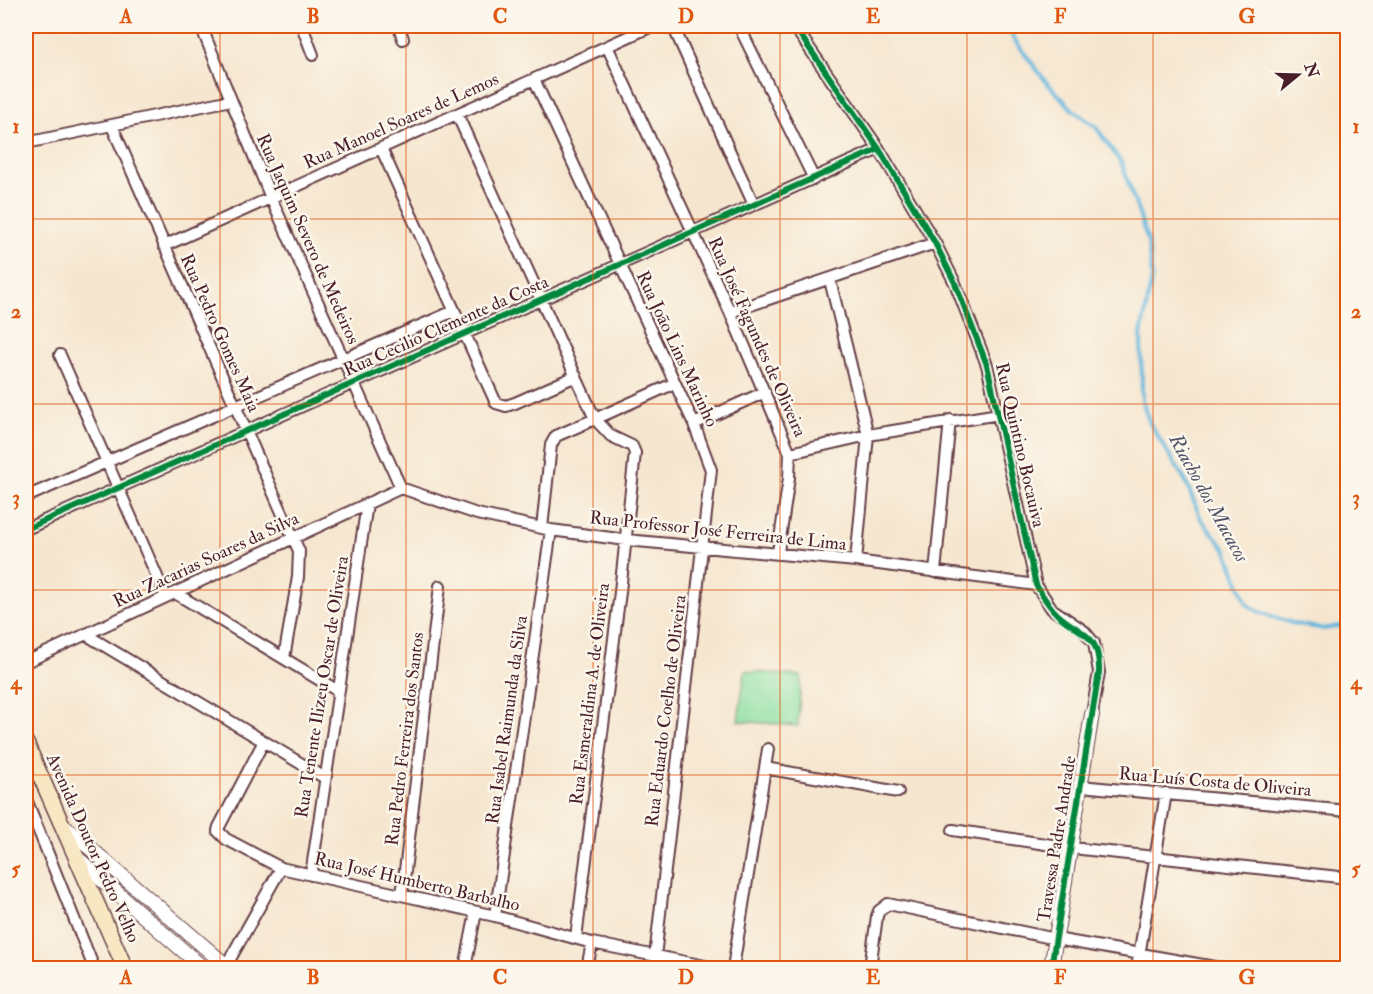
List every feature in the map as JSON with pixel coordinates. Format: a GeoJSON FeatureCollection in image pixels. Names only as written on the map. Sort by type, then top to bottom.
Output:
{"type":"FeatureCollection","features":[{"type":"Feature","properties":{"kind":"main road","name":"Avenida Doutor Pedro Velho"},"geometry":{"type":"LineString","coordinates":[[26,743],[125,969]]}},
{"type":"Feature","properties":{"kind":"street","name":"Rua Jaquim Severo de Medeiros"},"geometry":{"type":"LineString","coordinates":[[201,26],[271,198],[401,488]]}},
{"type":"Feature","properties":{"kind":"street"},"geometry":{"type":"LineString","coordinates":[[302,26],[313,55]]}},
{"type":"Feature","properties":{"kind":"street"},"geometry":{"type":"LineString","coordinates":[[399,26],[403,39]]}},
{"type":"Feature","properties":{"kind":"street","name":"Rua Manoel Soares de Lemos"},"geometry":{"type":"LineString","coordinates":[[164,246],[652,26]]}},
{"type":"Feature","properties":{"kind":"street"},"geometry":{"type":"LineString","coordinates":[[673,26],[754,205]]}},
{"type":"Feature","properties":{"kind":"street"},"geometry":{"type":"LineString","coordinates":[[739,26],[814,179]]}},
{"type":"Feature","properties":{"kind":"street","name":"Rua Quintino Bocauiva"},"geometry":{"type":"LineString","coordinates":[[794,26],[879,149],[935,243],[973,326],[987,365],[999,414],[1036,585],[1052,609],[1084,631],[1094,643],[1099,672],[1092,714]]}},
{"type":"Feature","properties":{"kind":"street","name":"Rua José Fagundes de Oliveira"},"geometry":{"type":"LineString","coordinates":[[607,46],[730,312],[790,453],[789,478],[778,552]]}},
{"type":"Feature","properties":{"kind":"street","name":"Rua João Lins Marinho"},"geometry":{"type":"LineString","coordinates":[[534,79],[694,424],[711,470]]}},
{"type":"Feature","properties":{"kind":"street"},"geometry":{"type":"LineString","coordinates":[[26,143],[231,100]]}},
{"type":"Feature","properties":{"kind":"street"},"geometry":{"type":"LineString","coordinates":[[457,114],[595,419],[675,383]]}},
{"type":"Feature","properties":{"kind":"street","name":"Rua Pedro Gomes Maia"},"geometry":{"type":"LineString","coordinates":[[112,126],[299,551],[300,567],[284,658]]}},
{"type":"Feature","properties":{"kind":"street"},"geometry":{"type":"LineString","coordinates":[[381,148],[492,397],[500,405],[515,403],[576,376]]}},
{"type":"Feature","properties":{"kind":"street","name":"Rua Cecilio Clemente da Costa"},"geometry":{"type":"LineString","coordinates":[[26,529],[879,149]]}},
{"type":"Feature","properties":{"kind":"street"},"geometry":{"type":"LineString","coordinates":[[730,312],[935,243]]}},
{"type":"Feature","properties":{"kind":"street"},"geometry":{"type":"LineString","coordinates":[[830,280],[868,435],[856,561]]}},
{"type":"Feature","properties":{"kind":"street","name":"Rua Cecilio Clemente da Costa"},"geometry":{"type":"LineString","coordinates":[[26,497],[453,311]]}},
{"type":"Feature","properties":{"kind":"street"},"geometry":{"type":"LineString","coordinates":[[60,355],[118,488],[171,595],[338,691]]}},
{"type":"Feature","properties":{"kind":"street"},"geometry":{"type":"LineString","coordinates":[[694,424],[765,392]]}},
{"type":"Feature","properties":{"kind":"street"},"geometry":{"type":"LineString","coordinates":[[790,453],[868,435],[950,420],[999,414]]}},
{"type":"Feature","properties":{"kind":"street","name":"Rua Isabel Raimunda da Silva"},"geometry":{"type":"LineString","coordinates":[[495,916],[546,529],[551,445],[556,436],[595,419]]}},
{"type":"Feature","properties":{"kind":"street","name":"Rua Esmeraldina A. de Oliveira"},"geometry":{"type":"LineString","coordinates":[[576,938],[635,453],[632,446],[611,436],[595,419]]}},
{"type":"Feature","properties":{"kind":"street"},"geometry":{"type":"LineString","coordinates":[[934,572],[950,420]]}},
{"type":"Feature","properties":{"kind":"street","name":"Rua Eduardo Coelho de Oliveira"},"geometry":{"type":"LineString","coordinates":[[655,957],[711,470]]}},
{"type":"Feature","properties":{"kind":"street","name":"Rua Zacarias Soares da Silva"},"geometry":{"type":"LineString","coordinates":[[26,662],[401,488]]}},
{"type":"Feature","properties":{"kind":"street","name":"Rua Professor José Ferreira de Lima"},"geometry":{"type":"LineString","coordinates":[[401,488],[477,514],[546,529],[626,540],[778,552],[1036,585]]}},
{"type":"Feature","properties":{"kind":"street","name":"Rua Tenente Ilizeu Oscar de Oliveira"},"geometry":{"type":"LineString","coordinates":[[311,875],[367,504]]}},
{"type":"Feature","properties":{"kind":"street","name":"Rua Pedro Ferreira dos Santos"},"geometry":{"type":"LineString","coordinates":[[402,895],[440,586]]}},
{"type":"Feature","properties":{"kind":"street"},"geometry":{"type":"LineString","coordinates":[[85,634],[325,778]]}},
{"type":"Feature","properties":{"kind":"street","name":"Travessa Padre Andrade"},"geometry":{"type":"LineString","coordinates":[[1051,969],[1092,714]]}},
{"type":"Feature","properties":{"kind":"street","name":"Rua José Humberto Barbalho"},"geometry":{"type":"LineString","coordinates":[[264,741],[218,831],[237,845],[281,867],[311,875],[495,916],[592,943],[715,969]]}},
{"type":"Feature","properties":{"kind":"street"},"geometry":{"type":"LineString","coordinates":[[733,969],[768,749]]}},
{"type":"Feature","properties":{"kind":"street"},"geometry":{"type":"LineString","coordinates":[[765,768],[898,792]]}},
{"type":"Feature","properties":{"kind":"street","name":"Rua Luís Costa de Oliveira"},"geometry":{"type":"LineString","coordinates":[[1080,786],[1347,811]]}},
{"type":"Feature","properties":{"kind":"street"},"geometry":{"type":"LineString","coordinates":[[1137,969],[1166,793]]}},
{"type":"Feature","properties":{"kind":"street"},"geometry":{"type":"LineString","coordinates":[[26,799],[94,969]]}},
{"type":"Feature","properties":{"kind":"street"},"geometry":{"type":"LineString","coordinates":[[61,822],[227,968],[281,867]]}},
{"type":"Feature","properties":{"kind":"street"},"geometry":{"type":"LineString","coordinates":[[953,830],[1072,848],[1347,878]]}},
{"type":"Feature","properties":{"kind":"street"},"geometry":{"type":"LineString","coordinates":[[77,858],[203,969]]}},
{"type":"Feature","properties":{"kind":"street"},"geometry":{"type":"LineString","coordinates":[[870,969],[877,916],[882,907],[898,905],[1056,939],[1220,969]]}},
{"type":"Feature","properties":{"kind":"street"},"geometry":{"type":"LineString","coordinates":[[465,969],[476,912]]}},
{"type":"Feature","properties":{"kind":"street"},"geometry":{"type":"LineString","coordinates":[[587,969],[592,943]]}},
{"type":"Feature","properties":{"kind":"green space"},"geometry":{"type":"Polygon","coordinates":[[[745,671],[801,676],[798,726],[738,721],[745,671]]]}},
{"type":"Feature","properties":{"kind":"waterway","name":"Riacho dos Macacos"},"geometry":{"type":"LineString","coordinates":[[1008,26],[1013,38],[1047,83],[1073,110],[1096,127],[1122,164],[1148,241],[1152,277],[1141,335],[1142,401],[1150,424],[1185,480],[1201,519],[1227,551],[1247,604],[1259,612],[1295,624],[1325,629],[1348,624]]}},
{"type":"Feature","properties":{"kind":"cycle path"},"geometry":{"type":"LineString","coordinates":[[794,26],[879,149],[935,243],[955,283],[987,365],[1036,585],[1055,612],[1093,642],[1099,659],[1099,672],[1051,968]]}},
{"type":"Feature","properties":{"kind":"cycle path"},"geometry":{"type":"LineString","coordinates":[[26,529],[879,149]]}}]}
